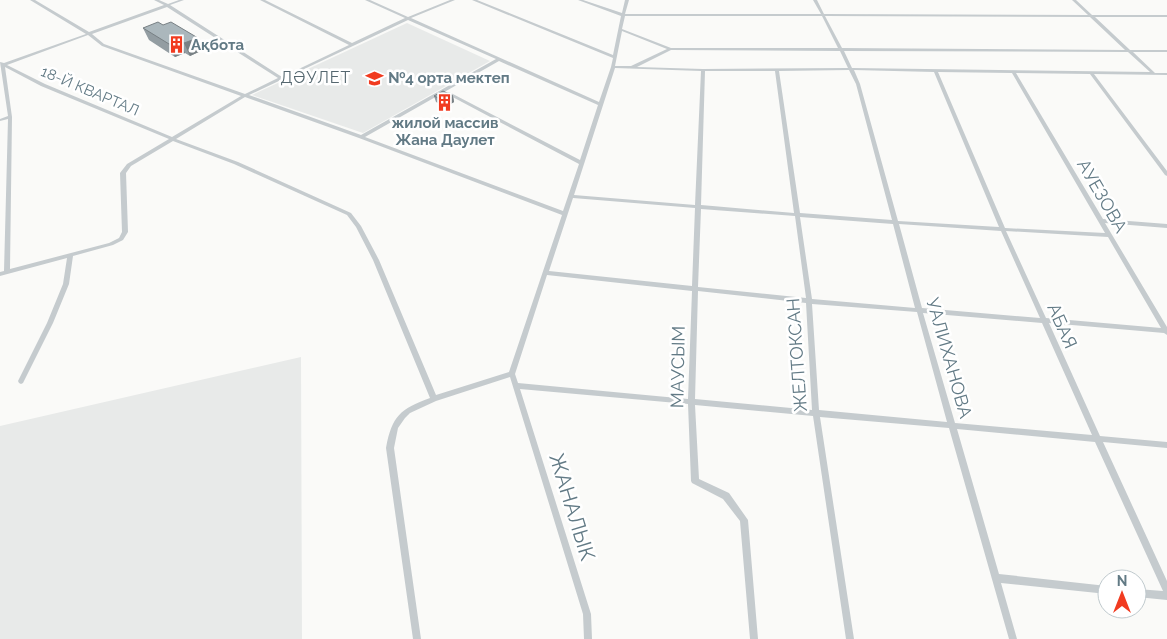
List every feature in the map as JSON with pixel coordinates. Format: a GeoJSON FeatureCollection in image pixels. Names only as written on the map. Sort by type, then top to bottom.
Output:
{"type":"FeatureCollection","features":[{"type":"Feature","properties":{"kind":"street"},"geometry":{"type":"LineString","coordinates":[[32,0],[88,33],[102,45],[362,138],[565,214]]}},
{"type":"Feature","properties":{"kind":"street"},"geometry":{"type":"LineString","coordinates":[[156,0],[167,5],[281,78]]}},
{"type":"Feature","properties":{"kind":"street"},"geometry":{"type":"LineString","coordinates":[[7,272],[10,117],[1,64],[182,0]]}},
{"type":"Feature","properties":{"kind":"street"},"geometry":{"type":"LineString","coordinates":[[265,0],[353,45]]}},
{"type":"Feature","properties":{"kind":"street"},"geometry":{"type":"LineString","coordinates":[[367,0],[601,105]]}},
{"type":"Feature","properties":{"kind":"street"},"geometry":{"type":"LineString","coordinates":[[0,274],[110,244],[121,238],[125,232],[123,173],[129,165],[244,96],[409,18],[453,0]]}},
{"type":"Feature","properties":{"kind":"street"},"geometry":{"type":"LineString","coordinates":[[474,0],[615,57]]}},
{"type":"Feature","properties":{"kind":"street"},"geometry":{"type":"LineString","coordinates":[[580,0],[623,15],[824,17],[1167,16]]}},
{"type":"Feature","properties":{"kind":"street"},"geometry":{"type":"LineString","coordinates":[[417,639],[390,448],[392,429],[400,417],[412,408],[512,374],[613,67],[627,0]]}},
{"type":"Feature","properties":{"kind":"street","name":"УАЛИХАНОВА"},"geometry":{"type":"LineString","coordinates":[[815,0],[858,84],[919,310],[954,425],[994,578],[1013,639]]}},
{"type":"Feature","properties":{"kind":"street"},"geometry":{"type":"LineString","coordinates":[[1074,0],[1154,74]]}},
{"type":"Feature","properties":{"kind":"street"},"geometry":{"type":"LineString","coordinates":[[620,29],[670,49],[1167,51]]}},
{"type":"Feature","properties":{"kind":"street"},"geometry":{"type":"LineString","coordinates":[[632,67],[670,49]]}},
{"type":"Feature","properties":{"kind":"street"},"geometry":{"type":"LineString","coordinates":[[362,138],[499,59]]}},
{"type":"Feature","properties":{"kind":"street","name":"18-Й КВАРТАЛ"},"geometry":{"type":"LineString","coordinates":[[1,64],[44,85],[172,139],[236,163],[349,214],[358,226],[376,260],[434,399]]}},
{"type":"Feature","properties":{"kind":"street"},"geometry":{"type":"LineString","coordinates":[[613,67],[703,70],[851,69],[1167,74]]}},
{"type":"Feature","properties":{"kind":"street","name":"ЖЕЛТОКСАН"},"geometry":{"type":"LineString","coordinates":[[777,69],[809,301],[816,413],[850,639]]}},
{"type":"Feature","properties":{"kind":"street","name":"МАУСЫМ"},"geometry":{"type":"LineString","coordinates":[[703,70],[691,402],[695,481],[726,496],[744,520],[754,639]]}},
{"type":"Feature","properties":{"kind":"street","name":"АБАЯ"},"geometry":{"type":"LineString","coordinates":[[936,71],[1002,230],[1167,591]]}},
{"type":"Feature","properties":{"kind":"street","name":"АУЕЗОВА"},"geometry":{"type":"LineString","coordinates":[[1014,73],[1167,332]]}},
{"type":"Feature","properties":{"kind":"street"},"geometry":{"type":"LineString","coordinates":[[1092,74],[1167,174]]}},
{"type":"Feature","properties":{"kind":"street"},"geometry":{"type":"LineString","coordinates":[[443,91],[582,164]]}},
{"type":"Feature","properties":{"kind":"street"},"geometry":{"type":"LineString","coordinates":[[0,120],[10,117]]}},
{"type":"Feature","properties":{"kind":"street"},"geometry":{"type":"LineString","coordinates":[[571,196],[797,216],[1002,230],[1109,235]]}},
{"type":"Feature","properties":{"kind":"street"},"geometry":{"type":"LineString","coordinates":[[1101,221],[1167,226]]}},
{"type":"Feature","properties":{"kind":"street"},"geometry":{"type":"LineString","coordinates":[[22,380],[50,324],[66,284],[70,255]]}},
{"type":"Feature","properties":{"kind":"street"},"geometry":{"type":"LineString","coordinates":[[545,273],[809,301],[1167,332]]}},
{"type":"Feature","properties":{"kind":"street","name":"ЖАНАЛЫК"},"geometry":{"type":"LineString","coordinates":[[512,374],[587,614],[588,639]]}},
{"type":"Feature","properties":{"kind":"street"},"geometry":{"type":"LineString","coordinates":[[516,386],[1167,445]]}},
{"type":"Feature","properties":{"kind":"street"},"geometry":{"type":"LineString","coordinates":[[994,578],[1097,589]]}},
{"type":"Feature","properties":{"kind":"street"},"geometry":{"type":"LineString","coordinates":[[1147,594],[1167,596]]}},
{"type":"Feature","properties":{"kind":"shaded area","name":"№4 орта мектеп"},"geometry":{"type":"Polygon","coordinates":[[[407,23],[490,61],[363,133],[252,95],[407,23]]]}},
{"type":"Feature","properties":{"kind":"shaded area"},"geometry":{"type":"Polygon","coordinates":[[[301,357],[302,639],[0,639],[0,426],[301,357]]]}},
{"type":"Feature","properties":{"kind":"building"},"geometry":{"type":"Polygon","coordinates":[[[158,22],[163,25],[171,22],[198,38],[184,43],[179,40],[169,44],[143,28],[158,22]]]}},
{"type":"Feature","properties":{"kind":"building"},"geometry":{"type":"Polygon","coordinates":[[[443,91],[453,96],[445,101],[434,96],[443,91]]]}},
{"type":"Feature","properties":{"kind":"place","name":"Ақбота"},"geometry":{"type":"Point","coordinates":[177,45]}},
{"type":"Feature","properties":{"kind":"place","name":"№4 орта мектеп"},"geometry":{"type":"Point","coordinates":[374,78]}},
{"type":"Feature","properties":{"kind":"place","name":"жилой массив Жана Даулет"},"geometry":{"type":"Point","coordinates":[445,102]}},
{"type":"Feature","properties":{"kind":"district","name":"ДӘУЛЕТ"},"geometry":{"type":"Point","coordinates":[316,77]}}]}
